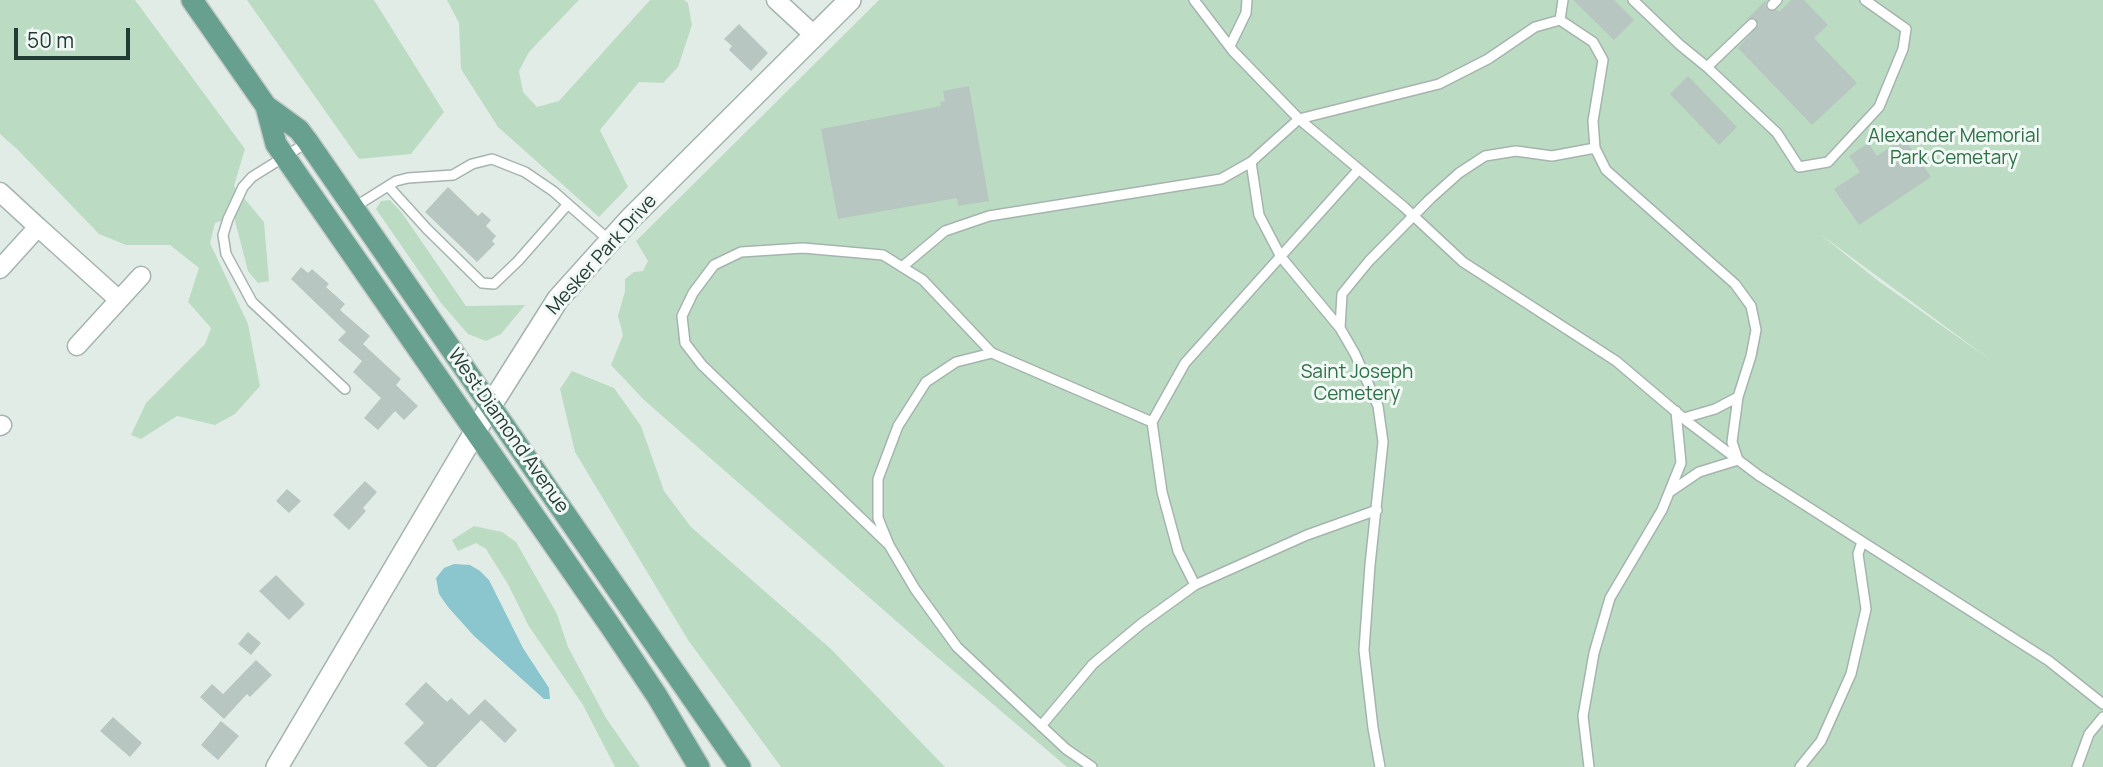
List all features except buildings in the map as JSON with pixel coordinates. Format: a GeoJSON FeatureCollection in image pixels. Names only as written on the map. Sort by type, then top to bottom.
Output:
{"type":"FeatureCollection","features":[{"type":"Feature","properties":{"kind":"main road","name":"West Diamond Avenue"},"geometry":{"type":"LineString","coordinates":[[192,0],[266,106],[299,130],[308,142],[740,767]]}},
{"type":"Feature","properties":{"kind":"main road","name":"West Diamond Avenue"},"geometry":{"type":"LineString","coordinates":[[266,106],[276,144],[277,161],[475,432],[611,627],[657,696],[699,767]]}},
{"type":"Feature","properties":{"kind":"street"},"geometry":{"type":"LineString","coordinates":[[776,0],[814,35]]}},
{"type":"Feature","properties":{"kind":"street","name":"Mesker Park Drive"},"geometry":{"type":"LineString","coordinates":[[277,767],[491,405],[558,299],[610,242],[850,0]]}},
{"type":"Feature","properties":{"kind":"street"},"geometry":{"type":"LineString","coordinates":[[0,192],[119,300]]}},
{"type":"Feature","properties":{"kind":"street"},"geometry":{"type":"LineString","coordinates":[[0,269],[38,227]]}},
{"type":"Feature","properties":{"kind":"street"},"geometry":{"type":"LineString","coordinates":[[77,346],[141,276]]}},
{"type":"Feature","properties":{"kind":"lane"},"geometry":{"type":"LineString","coordinates":[[1194,0],[1230,46],[1299,119],[1463,262],[1616,361],[1738,460],[2049,661],[2103,704]]}},
{"type":"Feature","properties":{"kind":"lane"},"geometry":{"type":"LineString","coordinates":[[1230,46],[1246,13],[1247,0]]}},
{"type":"Feature","properties":{"kind":"lane"},"geometry":{"type":"LineString","coordinates":[[1560,20],[1563,0]]}},
{"type":"Feature","properties":{"kind":"lane"},"geometry":{"type":"LineString","coordinates":[[1633,0],[1777,133],[1799,167],[1828,162],[1879,107],[1903,49],[1906,29],[1865,0]]}},
{"type":"Feature","properties":{"kind":"lane"},"geometry":{"type":"LineString","coordinates":[[902,267],[945,231],[989,216],[1221,178],[1251,162],[1299,119],[1439,84],[1488,59],[1535,27],[1560,20]]}},
{"type":"Feature","properties":{"kind":"lane"},"geometry":{"type":"LineString","coordinates":[[1560,20],[1593,43],[1603,60],[1593,121],[1595,148],[1606,170],[1735,284],[1751,306],[1756,330],[1738,397],[1732,442],[1738,460]]}},
{"type":"Feature","properties":{"kind":"lane"},"geometry":{"type":"LineString","coordinates":[[1707,67],[1752,24]]}},
{"type":"Feature","properties":{"kind":"lane"},"geometry":{"type":"LineString","coordinates":[[308,142],[252,177],[239,195],[223,235],[226,254],[252,302],[345,389]]}},
{"type":"Feature","properties":{"kind":"lane"},"geometry":{"type":"LineString","coordinates":[[1340,328],[1342,294],[1369,261],[1430,199],[1460,173],[1485,156],[1516,151],[1552,156],[1595,148]]}},
{"type":"Feature","properties":{"kind":"lane"},"geometry":{"type":"LineString","coordinates":[[353,208],[388,186],[408,178],[453,175],[472,164],[492,159],[525,172],[553,191],[610,242]]}},
{"type":"Feature","properties":{"kind":"lane"},"geometry":{"type":"LineString","coordinates":[[1251,162],[1259,215],[1281,257],[1340,328],[1378,406],[1383,442],[1364,650],[1380,767]]}},
{"type":"Feature","properties":{"kind":"lane"},"geometry":{"type":"LineString","coordinates":[[1195,585],[1178,551],[1162,492],[1152,422],[1185,363],[1359,169]]}},
{"type":"Feature","properties":{"kind":"lane"},"geometry":{"type":"LineString","coordinates":[[388,186],[482,283],[494,284],[568,204]]}},
{"type":"Feature","properties":{"kind":"lane"},"geometry":{"type":"LineString","coordinates":[[889,545],[702,365],[685,343],[682,316],[693,293],[714,265],[741,253],[803,248],[883,256],[923,280],[992,353],[1152,422]]}},
{"type":"Feature","properties":{"kind":"lane"},"geometry":{"type":"LineString","coordinates":[[992,353],[956,362],[926,382],[898,426],[878,479],[878,518],[889,545],[915,589],[957,647],[1066,750],[1092,767]]}},
{"type":"Feature","properties":{"kind":"lane"},"geometry":{"type":"LineString","coordinates":[[1684,418],[1715,409],[1738,397]]}},
{"type":"Feature","properties":{"kind":"lane"},"geometry":{"type":"LineString","coordinates":[[1589,767],[1583,716],[1594,653],[1610,598],[1662,510],[1681,463],[1676,411]]}},
{"type":"Feature","properties":{"kind":"lane"},"geometry":{"type":"LineString","coordinates":[[1669,492],[1699,472],[1738,460]]}},
{"type":"Feature","properties":{"kind":"lane"},"geometry":{"type":"LineString","coordinates":[[1041,726],[1093,664],[1141,624],[1195,585],[1307,535],[1377,510]]}},
{"type":"Feature","properties":{"kind":"lane"},"geometry":{"type":"LineString","coordinates":[[1800,767],[1821,741],[1851,674],[1866,609],[1858,554],[1862,542]]}},
{"type":"Feature","properties":{"kind":"lane"},"geometry":{"type":"LineString","coordinates":[[2077,767],[2089,734],[2103,717]]}},
{"type":"Feature","properties":{"kind":"green space"},"geometry":{"type":"Polygon","coordinates":[[[0,0],[135,0],[245,149],[234,186],[264,222],[269,281],[258,283],[248,271],[234,217],[215,223],[210,243],[248,324],[260,386],[235,414],[215,425],[177,416],[141,439],[131,435],[146,403],[205,344],[211,328],[188,302],[199,268],[170,245],[126,245],[99,234],[0,134],[0,0]]]}},
{"type":"Feature","properties":{"kind":"green space"},"geometry":{"type":"Polygon","coordinates":[[[247,0],[374,0],[444,112],[411,154],[359,159],[247,0]]]}},
{"type":"Feature","properties":{"kind":"green space"},"geometry":{"type":"Polygon","coordinates":[[[447,0],[579,0],[529,52],[519,71],[523,92],[537,107],[559,101],[650,0],[684,0],[688,3],[692,25],[678,67],[663,83],[639,82],[600,130],[628,187],[599,217],[498,127],[461,69],[459,23],[447,0]]]}},
{"type":"Feature","properties":{"kind":"green space","name":"Saint Joseph Cemetery"},"geometry":{"type":"Polygon","coordinates":[[[879,0],[2103,0],[2103,767],[1067,767],[644,400],[611,365],[623,335],[618,316],[625,291],[625,279],[634,272],[643,271],[648,261],[636,241],[879,0]],[[1820,234],[1877,280],[1992,361],[1820,234]]]}},
{"type":"Feature","properties":{"kind":"green space"},"geometry":{"type":"Polygon","coordinates":[[[390,200],[402,213],[466,306],[525,305],[501,334],[486,341],[468,334],[441,303],[376,209],[381,201],[390,200]]]}},
{"type":"Feature","properties":{"kind":"green space"},"geometry":{"type":"Polygon","coordinates":[[[572,371],[614,388],[641,426],[664,491],[691,527],[831,649],[945,767],[781,767],[688,640],[575,452],[560,389],[572,371]]]}},
{"type":"Feature","properties":{"kind":"green space"},"geometry":{"type":"Polygon","coordinates":[[[474,526],[502,532],[516,542],[557,614],[568,647],[606,718],[640,767],[615,767],[583,705],[528,625],[509,586],[486,549],[476,543],[458,551],[452,540],[474,526]]]}},
{"type":"Feature","properties":{"kind":"water"},"geometry":{"type":"Polygon","coordinates":[[[454,564],[470,565],[489,580],[523,648],[549,688],[550,699],[544,699],[474,636],[448,607],[439,594],[436,578],[444,568],[454,564]]]}},
{"type":"Feature","properties":{"kind":"park label","name":"Alexander Memorial Park Cemetary"},"geometry":{"type":"Point","coordinates":[1954,148]}}]}
